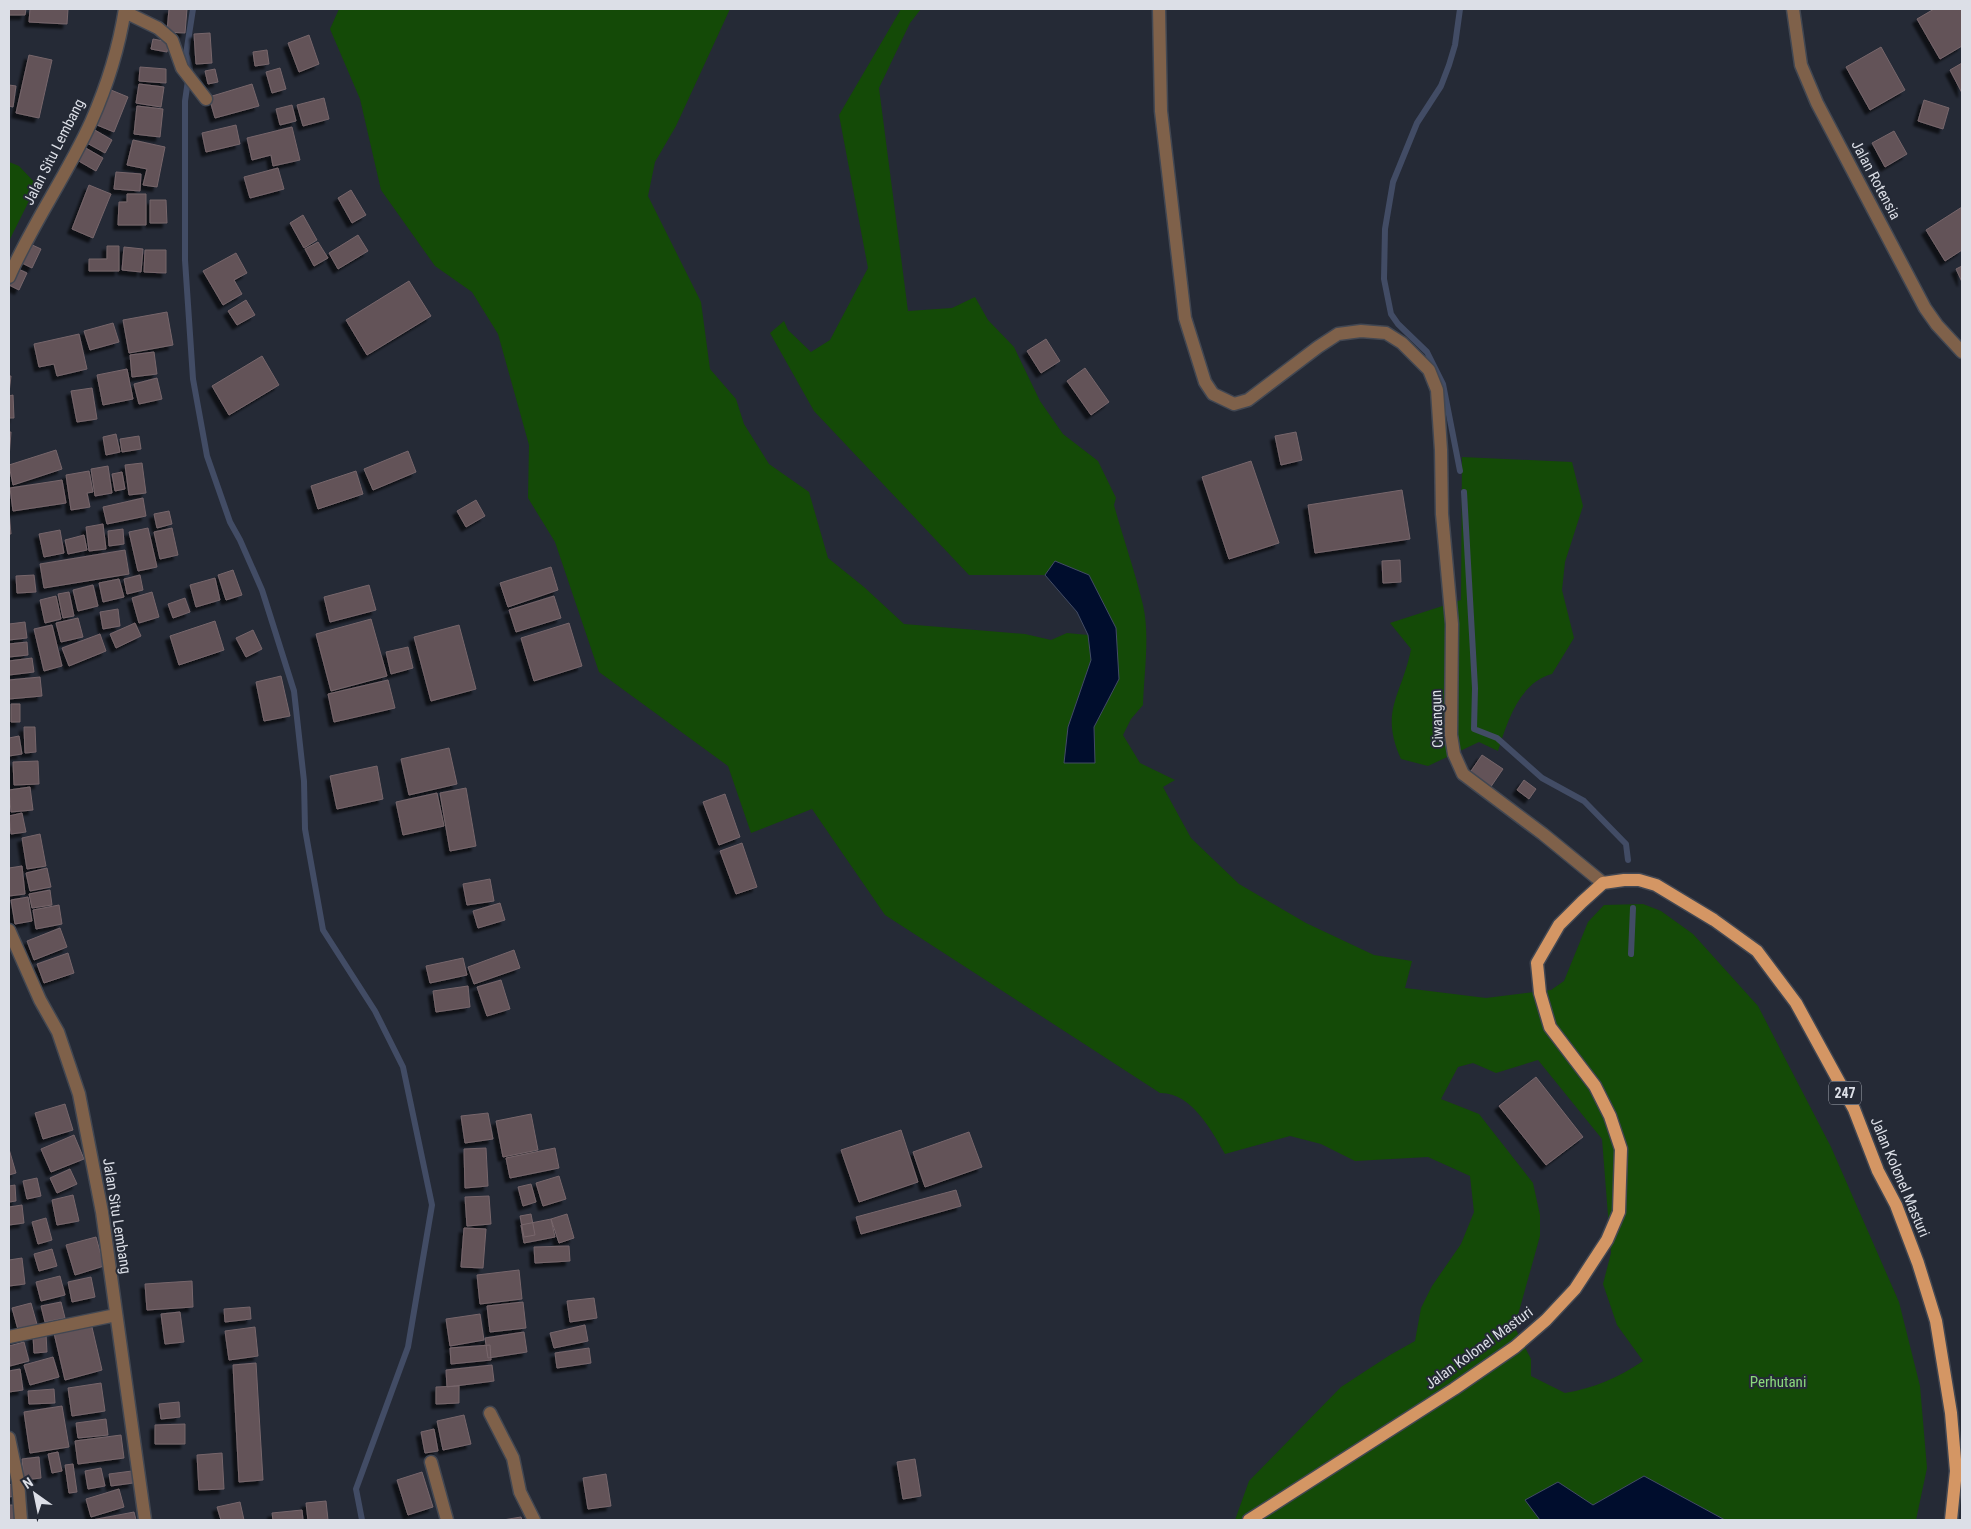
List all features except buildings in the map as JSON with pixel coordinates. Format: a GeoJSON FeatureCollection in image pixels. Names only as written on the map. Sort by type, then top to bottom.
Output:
{"type":"FeatureCollection","features":[{"type":"Feature","properties":{"kind":"main road","name":"Jalan Kolonel Masturi"},"geometry":{"type":"LineString","coordinates":[[1249,1520],[1515,1347],[1546,1320],[1575,1289],[1591,1267],[1607,1240],[1619,1212],[1621,1149],[1610,1116],[1595,1086],[1550,1026],[1540,993],[1537,963],[1559,925],[1603,883],[1632,880],[1656,885],[1714,920],[1758,951],[1796,1003],[1854,1109],[1878,1171],[1896,1206],[1918,1264],[1936,1321],[1951,1413],[1956,1470],[1951,1520]]}},
{"type":"Feature","properties":{"kind":"street","name":"Ciwangun"},"geometry":{"type":"LineString","coordinates":[[1159,9],[1161,111],[1185,318],[1205,382],[1213,394],[1234,404],[1248,400],[1318,346],[1338,334],[1361,331],[1386,333],[1402,343],[1429,370],[1437,390],[1442,450],[1442,514],[1452,624],[1451,735],[1454,754],[1462,774],[1543,834],[1603,883]]}},
{"type":"Feature","properties":{"kind":"street","name":"Jalan Rotensia"},"geometry":{"type":"LineString","coordinates":[[1793,9],[1801,65],[1817,103],[1924,308],[1936,325],[1962,352]]}},
{"type":"Feature","properties":{"kind":"street"},"geometry":{"type":"LineString","coordinates":[[125,10],[158,28],[172,40],[182,68],[206,99]]}},
{"type":"Feature","properties":{"kind":"street","name":"Jalan Situ Lembang"},"geometry":{"type":"LineString","coordinates":[[9,277],[21,250],[91,122],[110,72],[125,10]]}},
{"type":"Feature","properties":{"kind":"street","name":"Jalan Situ Lembang"},"geometry":{"type":"LineString","coordinates":[[9,930],[40,1000],[58,1032],[79,1094],[102,1212],[145,1520]]}},
{"type":"Feature","properties":{"kind":"street"},"geometry":{"type":"LineString","coordinates":[[9,1337],[116,1315]]}},
{"type":"Feature","properties":{"kind":"street"},"geometry":{"type":"LineString","coordinates":[[490,1413],[513,1458],[520,1492],[534,1520]]}},
{"type":"Feature","properties":{"kind":"street"},"geometry":{"type":"LineString","coordinates":[[9,1438],[18,1481],[21,1520]]}},
{"type":"Feature","properties":{"kind":"street"},"geometry":{"type":"LineString","coordinates":[[431,1462],[447,1520]]}},
{"type":"Feature","properties":{"kind":"green space","name":"Perhutani"},"geometry":{"type":"Polygon","coordinates":[[[339,9],[730,9],[676,126],[655,162],[648,196],[701,302],[710,369],[736,399],[744,424],[769,464],[809,492],[828,558],[864,587],[904,624],[1025,634],[1051,640],[1067,633],[1088,635],[1091,660],[1068,727],[1064,763],[1095,763],[1094,727],[1119,679],[1116,628],[1055,561],[1045,575],[969,575],[814,411],[770,333],[784,321],[788,330],[811,352],[830,340],[868,268],[839,115],[901,9],[921,9],[910,23],[879,88],[908,311],[952,308],[975,297],[988,320],[1014,347],[1040,401],[1063,434],[1098,461],[1116,498],[1114,505],[1145,617],[1146,642],[1143,705],[1131,719],[1123,735],[1140,763],[1175,780],[1163,787],[1191,838],[1239,884],[1306,923],[1374,955],[1412,961],[1405,988],[1486,998],[1551,990],[1564,981],[1588,922],[1604,905],[1643,904],[1661,911],[1693,934],[1758,1006],[1831,1147],[1899,1302],[1920,1386],[1927,1468],[1916,1520],[1725,1520],[1644,1476],[1593,1505],[1525,1500],[1540,1520],[1235,1520],[1249,1481],[1341,1387],[1415,1341],[1421,1308],[1432,1286],[1461,1244],[1474,1212],[1470,1176],[1428,1157],[1355,1161],[1321,1144],[1290,1136],[1225,1154],[1207,1124],[1191,1106],[1171,1094],[1160,1093],[885,915],[812,809],[751,833],[728,766],[599,672],[555,542],[528,498],[529,445],[498,334],[472,292],[435,266],[381,190],[360,99],[330,29],[339,9]],[[1538,1060],[1496,1073],[1473,1063],[1458,1067],[1441,1099],[1479,1114],[1533,1183],[1540,1215],[1540,1236],[1516,1322],[1513,1324],[1531,1359],[1531,1376],[1565,1393],[1606,1382],[1643,1361],[1617,1325],[1603,1284],[1611,1253],[1602,1139],[1538,1060]]]}},
{"type":"Feature","properties":{"kind":"green space"},"geometry":{"type":"Polygon","coordinates":[[[9,162],[19,166],[37,185],[9,241],[9,162]]]}},
{"type":"Feature","properties":{"kind":"green space"},"geometry":{"type":"Polygon","coordinates":[[[1462,457],[1572,462],[1583,506],[1565,562],[1562,590],[1574,638],[1552,674],[1541,678],[1523,694],[1511,716],[1498,751],[1479,742],[1428,766],[1401,759],[1395,742],[1392,728],[1394,703],[1411,649],[1390,623],[1461,600],[1462,457]]]}},
{"type":"Feature","properties":{"kind":"water"},"geometry":{"type":"Polygon","coordinates":[[[1055,561],[1089,575],[1116,628],[1119,679],[1094,727],[1095,763],[1064,763],[1068,727],[1091,660],[1088,635],[1077,612],[1045,575],[1055,561]]]}},
{"type":"Feature","properties":{"kind":"water"},"geometry":{"type":"Polygon","coordinates":[[[1644,1476],[1725,1520],[1540,1520],[1525,1500],[1558,1482],[1593,1505],[1644,1476]]]}},
{"type":"Feature","properties":{"kind":"waterway"},"geometry":{"type":"LineString","coordinates":[[193,9],[186,54],[190,67],[185,101],[185,260],[193,379],[207,456],[230,522],[262,590],[294,691],[304,781],[305,829],[323,930],[375,1011],[403,1067],[432,1205],[408,1347],[356,1489],[362,1520]]}},
{"type":"Feature","properties":{"kind":"waterway"},"geometry":{"type":"LineString","coordinates":[[1460,9],[1455,45],[1441,86],[1417,123],[1393,182],[1385,229],[1384,279],[1391,314],[1398,324],[1427,352],[1443,384],[1460,471]]}},
{"type":"Feature","properties":{"kind":"waterway"},"geometry":{"type":"LineString","coordinates":[[1464,492],[1475,688],[1474,729],[1497,738],[1542,778],[1584,801],[1626,844],[1628,860]]}},
{"type":"Feature","properties":{"kind":"waterway"},"geometry":{"type":"LineString","coordinates":[[1631,954],[1633,908]]}}]}
